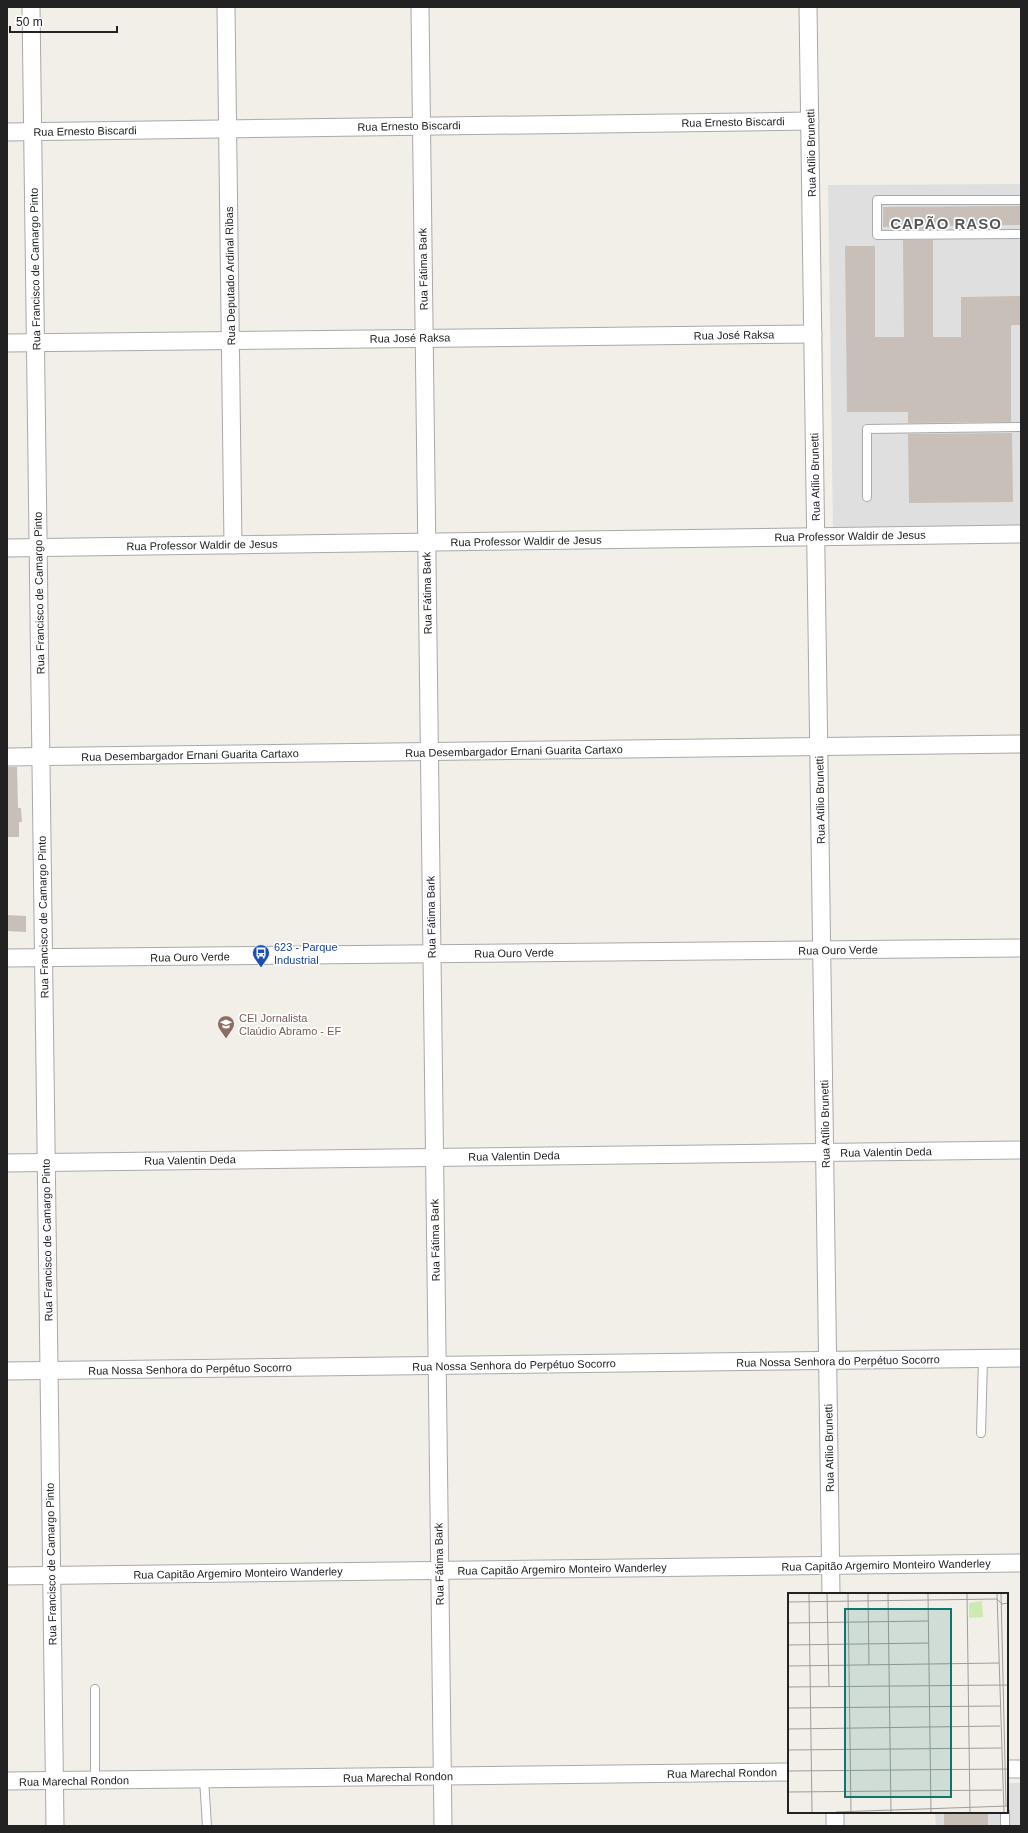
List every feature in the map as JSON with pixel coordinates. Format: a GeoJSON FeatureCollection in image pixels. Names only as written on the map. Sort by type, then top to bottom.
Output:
{"type":"FeatureCollection","features":[{"type":"Feature","properties":{"kind":"street","name":"Rua Francisco de Camargo Pinto"},"geometry":{"type":"LineString","coordinates":[[31,7],[55,1826]]}},
{"type":"Feature","properties":{"kind":"street","name":"Rua Deputado Ardinal Ribas"},"geometry":{"type":"LineString","coordinates":[[226,7],[233,544]]}},
{"type":"Feature","properties":{"kind":"street","name":"Rua Fátima Bark"},"geometry":{"type":"LineString","coordinates":[[420,7],[443,1826]]}},
{"type":"Feature","properties":{"kind":"street","name":"Rua Atílio Brunetti"},"geometry":{"type":"LineString","coordinates":[[808,7],[832,1593]]}},
{"type":"Feature","properties":{"kind":"street","name":"Rua Ernesto Biscardi"},"geometry":{"type":"LineString","coordinates":[[7,132],[810,121]]}},
{"type":"Feature","properties":{"kind":"street","name":"Rua José Raksa"},"geometry":{"type":"LineString","coordinates":[[7,343],[813,334]]}},
{"type":"Feature","properties":{"kind":"street","name":"Rua Professor Waldir de Jesus"},"geometry":{"type":"LineString","coordinates":[[7,548],[1021,534]]}},
{"type":"Feature","properties":{"kind":"street","name":"Rua Desembargador Ernani Guarita Cartaxo"},"geometry":{"type":"LineString","coordinates":[[7,757],[1021,744]]}},
{"type":"Feature","properties":{"kind":"street","name":"Rua Ouro Verde"},"geometry":{"type":"LineString","coordinates":[[7,958],[1021,948]]}},
{"type":"Feature","properties":{"kind":"street","name":"Rua Valentin Deda"},"geometry":{"type":"LineString","coordinates":[[7,1163],[1021,1150]]}},
{"type":"Feature","properties":{"kind":"street","name":"Rua Nossa Senhora do Perpétuo Socorro"},"geometry":{"type":"LineString","coordinates":[[7,1371],[1021,1358]]}},
{"type":"Feature","properties":{"kind":"street","name":"Rua Capitão Argemiro Monteiro Wanderley"},"geometry":{"type":"LineString","coordinates":[[7,1576],[1021,1563]]}},
{"type":"Feature","properties":{"kind":"street"},"geometry":{"type":"LineString","coordinates":[[1008,1769],[1021,1769]]}},
{"type":"Feature","properties":{"kind":"street","name":"Rua Marechal Rondon"},"geometry":{"type":"LineString","coordinates":[[7,1781],[788,1772]]}},
{"type":"Feature","properties":{"kind":"street"},"geometry":{"type":"LineString","coordinates":[[835,1813],[835,1826]]}},
{"type":"Feature","properties":{"kind":"lane"},"geometry":{"type":"LineString","coordinates":[[1021,200],[877,200],[877,235],[1021,234]]}},
{"type":"Feature","properties":{"kind":"lane"},"geometry":{"type":"LineString","coordinates":[[867,498],[867,429],[1021,427]]}},
{"type":"Feature","properties":{"kind":"lane"},"geometry":{"type":"LineString","coordinates":[[981,1433],[983,1359]]}},
{"type":"Feature","properties":{"kind":"lane"},"geometry":{"type":"LineString","coordinates":[[95,1689],[95,1780]]}},
{"type":"Feature","properties":{"kind":"lane"},"geometry":{"type":"LineString","coordinates":[[204,1779],[207,1826]]}},
{"type":"Feature","properties":{"kind":"lane"},"geometry":{"type":"LineString","coordinates":[[1005,1813],[1005,1826]]}},
{"type":"Feature","properties":{"kind":"shaded area"},"geometry":{"type":"Polygon","coordinates":[[[1021,184],[1021,525],[833,528],[828,185],[1021,184]]]}},
{"type":"Feature","properties":{"kind":"shaded area"},"geometry":{"type":"Polygon","coordinates":[[[1008,1783],[1021,1783],[1021,1826],[936,1826],[935,1813],[1008,1813],[1008,1783]]]}},
{"type":"Feature","properties":{"kind":"building"},"geometry":{"type":"Polygon","coordinates":[[[1021,206],[1021,225],[933,226],[933,229],[883,227],[883,207],[1021,206]]]}},
{"type":"Feature","properties":{"kind":"building"},"geometry":{"type":"Polygon","coordinates":[[[903,240],[933,240],[933,337],[961,337],[961,297],[1021,296],[1021,325],[1011,325],[1011,422],[908,423],[908,412],[847,412],[845,246],[875,246],[875,337],[904,337],[903,240]]]}},
{"type":"Feature","properties":{"kind":"building"},"geometry":{"type":"Polygon","coordinates":[[[1012,433],[1013,502],[909,503],[908,434],[1012,433]]]}},
{"type":"Feature","properties":{"kind":"building"},"geometry":{"type":"Polygon","coordinates":[[[7,767],[17,767],[18,808],[21,808],[22,822],[19,822],[19,837],[7,837],[7,767]]]}},
{"type":"Feature","properties":{"kind":"building"},"geometry":{"type":"Polygon","coordinates":[[[7,915],[26,916],[26,932],[7,931],[7,915]]]}},
{"type":"Feature","properties":{"kind":"building"},"geometry":{"type":"Polygon","coordinates":[[[944,1813],[988,1813],[988,1826],[944,1826],[944,1813]]]}},
{"type":"Feature","properties":{"kind":"place","name":"623 - Parque Industrial"},"geometry":{"type":"Point","coordinates":[261,968]}},
{"type":"Feature","properties":{"kind":"place","name":"CEI Jornalista Claúdio Abramo - EF"},"geometry":{"type":"Point","coordinates":[226,1039]}},
{"type":"Feature","properties":{"kind":"district","name":"CAPÃO RASO"},"geometry":{"type":"Point","coordinates":[946,224]}}]}
